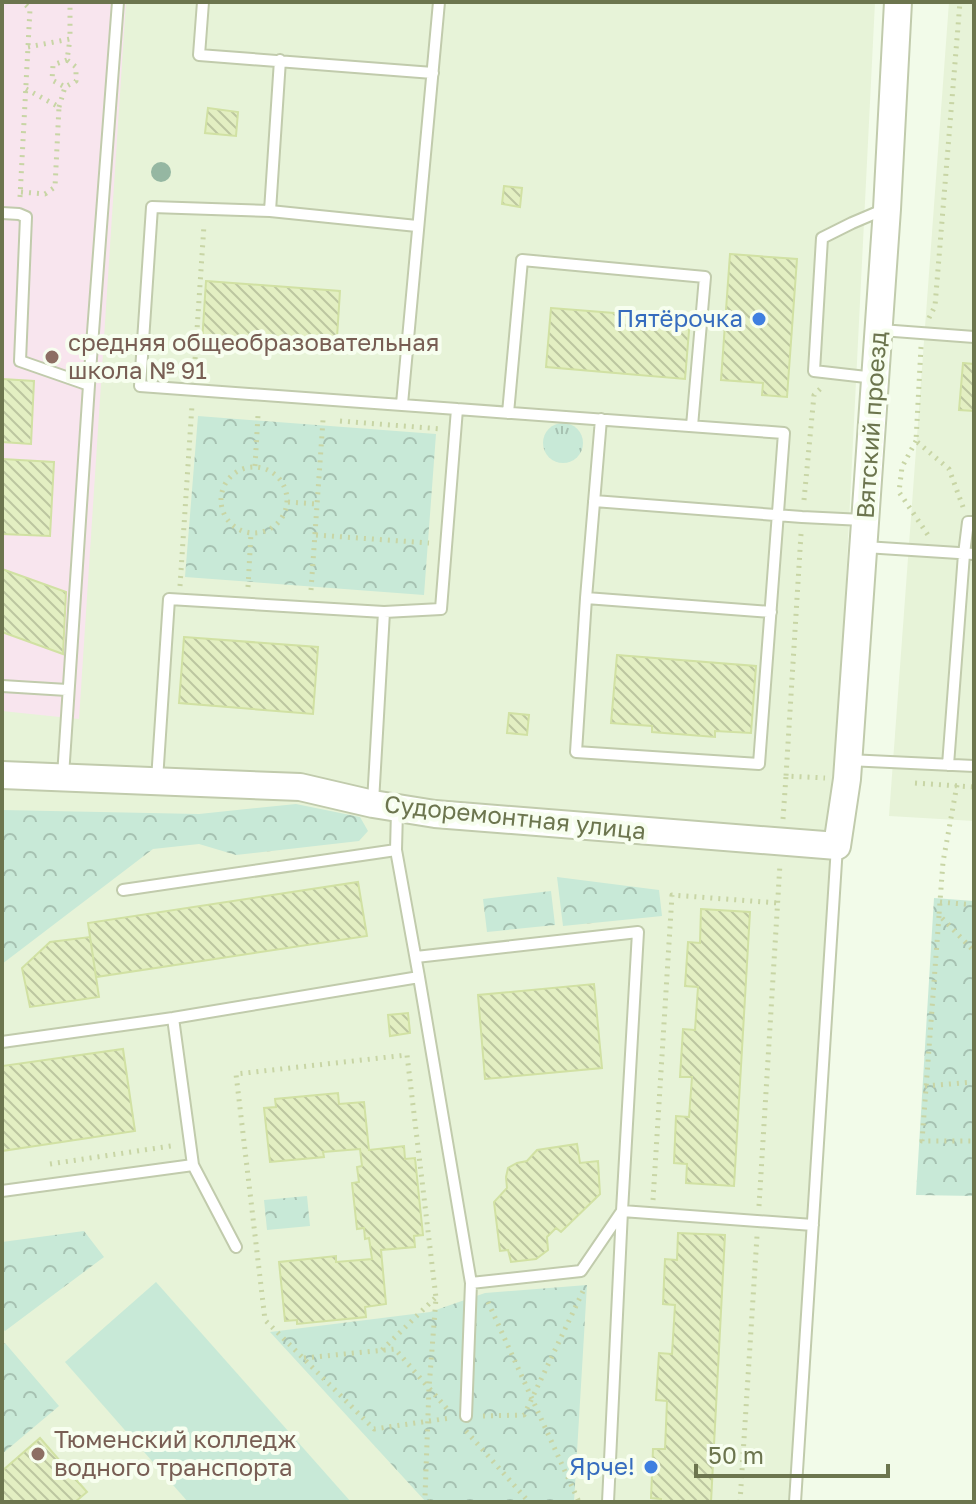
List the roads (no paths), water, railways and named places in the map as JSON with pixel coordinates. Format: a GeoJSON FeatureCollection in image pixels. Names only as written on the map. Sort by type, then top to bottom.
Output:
{"type":"FeatureCollection","features":[{"type":"Feature","properties":{"kind":"street","name":"Вятский проезд"},"geometry":{"type":"LineString","coordinates":[[837,846],[848,770],[887,209],[898,2]]}},
{"type":"Feature","properties":{"kind":"street","name":"Судоремонтная улица"},"geometry":{"type":"LineString","coordinates":[[2,775],[300,787],[435,814],[837,846]]}},
{"type":"Feature","properties":{"kind":"lane"},"geometry":{"type":"LineString","coordinates":[[63,778],[118,2]]}},
{"type":"Feature","properties":{"kind":"lane"},"geometry":{"type":"LineString","coordinates":[[203,2],[199,55],[433,73]]}},
{"type":"Feature","properties":{"kind":"lane"},"geometry":{"type":"LineString","coordinates":[[402,404],[439,2]]}},
{"type":"Feature","properties":{"kind":"lane"},"geometry":{"type":"LineString","coordinates":[[270,211],[280,60]]}},
{"type":"Feature","properties":{"kind":"lane"},"geometry":{"type":"LineString","coordinates":[[417,226],[270,211],[152,207],[140,386],[402,404],[508,413],[601,419],[784,433],[759,764],[576,752],[601,419]]}},
{"type":"Feature","properties":{"kind":"lane"},"geometry":{"type":"LineString","coordinates":[[875,378],[814,371],[822,238],[887,209]]}},
{"type":"Feature","properties":{"kind":"lane"},"geometry":{"type":"LineString","coordinates":[[2,213],[26,217],[20,361],[89,385]]}},
{"type":"Feature","properties":{"kind":"lane"},"geometry":{"type":"LineString","coordinates":[[508,413],[522,260],[705,277],[692,426]]}},
{"type":"Feature","properties":{"kind":"lane"},"geometry":{"type":"LineString","coordinates":[[879,330],[974,337]]}},
{"type":"Feature","properties":{"kind":"lane"},"geometry":{"type":"LineString","coordinates":[[157,782],[169,599],[384,612],[441,609],[457,409]]}},
{"type":"Feature","properties":{"kind":"lane"},"geometry":{"type":"LineString","coordinates":[[594,501],[865,520]]}},
{"type":"Feature","properties":{"kind":"lane"},"geometry":{"type":"LineString","coordinates":[[948,765],[971,522]]}},
{"type":"Feature","properties":{"kind":"lane"},"geometry":{"type":"LineString","coordinates":[[863,547],[969,554]]}},
{"type":"Feature","properties":{"kind":"lane"},"geometry":{"type":"LineString","coordinates":[[586,598],[771,612]]}},
{"type":"Feature","properties":{"kind":"lane"},"geometry":{"type":"LineString","coordinates":[[384,612],[385,806],[416,957],[471,1283],[466,1416]]}},
{"type":"Feature","properties":{"kind":"lane"},"geometry":{"type":"LineString","coordinates":[[2,686],[67,690]]}},
{"type":"Feature","properties":{"kind":"lane"},"geometry":{"type":"LineString","coordinates":[[848,770],[974,766]]}},
{"type":"Feature","properties":{"kind":"lane"},"geometry":{"type":"LineString","coordinates":[[795,1502],[837,846]]}},
{"type":"Feature","properties":{"kind":"lane"},"geometry":{"type":"LineString","coordinates":[[123,890],[396,850]]}},
{"type":"Feature","properties":{"kind":"lane"},"geometry":{"type":"LineString","coordinates":[[416,957],[638,932],[608,1502]]}},
{"type":"Feature","properties":{"kind":"lane"},"geometry":{"type":"LineString","coordinates":[[2,1042],[173,1018],[419,977]]}},
{"type":"Feature","properties":{"kind":"lane"},"geometry":{"type":"LineString","coordinates":[[173,1018],[193,1165],[236,1247]]}},
{"type":"Feature","properties":{"kind":"lane"},"geometry":{"type":"LineString","coordinates":[[2,1191],[193,1165]]}},
{"type":"Feature","properties":{"kind":"lane"},"geometry":{"type":"LineString","coordinates":[[622,1211],[813,1225]]}},
{"type":"Feature","properties":{"kind":"lane"},"geometry":{"type":"LineString","coordinates":[[471,1283],[581,1271],[622,1211]]}},
{"type":"Feature","properties":{"kind":"place","name":"Пятёрочка"},"geometry":{"type":"Point","coordinates":[759,319]}},
{"type":"Feature","properties":{"kind":"place","name":"средняя общеобразовательная школа № 91"},"geometry":{"type":"Point","coordinates":[52,357]}},
{"type":"Feature","properties":{"kind":"place","name":"Тюменский колледж водного транспорта"},"geometry":{"type":"Point","coordinates":[38,1454]}},
{"type":"Feature","properties":{"kind":"place","name":"Ярче!"},"geometry":{"type":"Point","coordinates":[651,1467]}}]}
